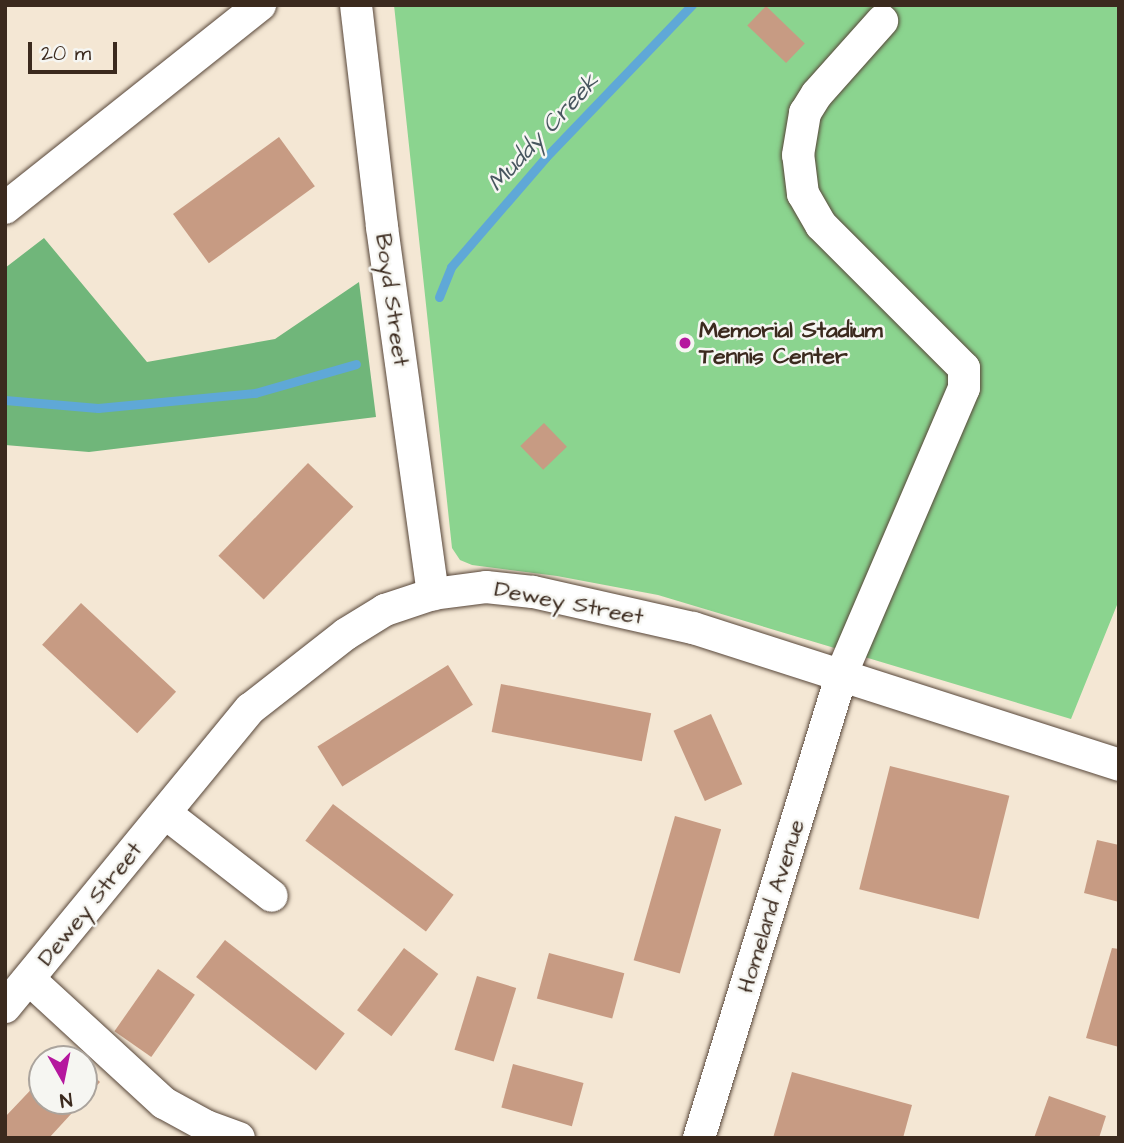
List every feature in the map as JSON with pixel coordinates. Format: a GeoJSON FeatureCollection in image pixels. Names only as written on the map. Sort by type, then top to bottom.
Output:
{"type":"FeatureCollection","features":[{"type":"Feature","properties":{"kind":"street"},"geometry":{"type":"LineString","coordinates":[[5,208],[260,5]]}},
{"type":"Feature","properties":{"kind":"street","name":"Boyd Street"},"geometry":{"type":"LineString","coordinates":[[356,5],[382,227],[433,594]]}},
{"type":"Feature","properties":{"kind":"street","name":"Homeland Avenue"},"geometry":{"type":"LineString","coordinates":[[699,1138],[842,675],[953,407],[964,388],[964,369],[821,225],[803,194],[798,155],[805,113],[817,93],[882,21]]}},
{"type":"Feature","properties":{"kind":"street","name":"Dewey Street"},"geometry":{"type":"LineString","coordinates":[[5,1007],[250,709],[346,634],[385,610],[433,594],[486,587],[533,592],[693,628],[1119,765]]}},
{"type":"Feature","properties":{"kind":"street"},"geometry":{"type":"LineString","coordinates":[[164,813],[272,897]]}},
{"type":"Feature","properties":{"kind":"street"},"geometry":{"type":"LineString","coordinates":[[29,979],[164,1103],[206,1126],[239,1138]]}},
{"type":"Feature","properties":{"kind":"green space"},"geometry":{"type":"Polygon","coordinates":[[[394,5],[1119,5],[1119,600],[1071,719],[658,595],[557,576],[472,565],[460,560],[452,548],[394,5]]]}},
{"type":"Feature","properties":{"kind":"green space"},"geometry":{"type":"Polygon","coordinates":[[[44,238],[147,362],[275,339],[359,282],[376,417],[89,452],[5,445],[5,268],[44,238]]]}},
{"type":"Feature","properties":{"kind":"building"},"geometry":{"type":"Polygon","coordinates":[[[766,6],[805,44],[786,63],[747,25],[766,6]]]}},
{"type":"Feature","properties":{"kind":"building"},"geometry":{"type":"Polygon","coordinates":[[[279,137],[315,186],[209,263],[173,214],[279,137]]]}},
{"type":"Feature","properties":{"kind":"building"},"geometry":{"type":"Polygon","coordinates":[[[544,423],[567,447],[543,470],[520,446],[544,423]]]}},
{"type":"Feature","properties":{"kind":"building"},"geometry":{"type":"Polygon","coordinates":[[[308,463],[353,507],[264,600],[218,556],[308,463]]]}},
{"type":"Feature","properties":{"kind":"building"},"geometry":{"type":"Polygon","coordinates":[[[81,603],[176,692],[137,733],[42,645],[81,603]]]}},
{"type":"Feature","properties":{"kind":"building"},"geometry":{"type":"Polygon","coordinates":[[[448,665],[473,705],[342,786],[317,747],[448,665]]]}},
{"type":"Feature","properties":{"kind":"building"},"geometry":{"type":"Polygon","coordinates":[[[501,684],[651,713],[642,761],[492,732],[501,684]]]}},
{"type":"Feature","properties":{"kind":"building"},"geometry":{"type":"Polygon","coordinates":[[[711,714],[742,784],[705,801],[674,731],[711,714]]]}},
{"type":"Feature","properties":{"kind":"building"},"geometry":{"type":"Polygon","coordinates":[[[890,766],[1009,796],[979,919],[859,889],[890,766]]]}},
{"type":"Feature","properties":{"kind":"building"},"geometry":{"type":"Polygon","coordinates":[[[333,804],[454,895],[426,932],[305,841],[333,804]]]}},
{"type":"Feature","properties":{"kind":"building"},"geometry":{"type":"Polygon","coordinates":[[[675,816],[721,829],[680,973],[634,960],[675,816]]]}},
{"type":"Feature","properties":{"kind":"building"},"geometry":{"type":"Polygon","coordinates":[[[1097,840],[1119,845],[1119,902],[1084,893],[1097,840]]]}},
{"type":"Feature","properties":{"kind":"building"},"geometry":{"type":"Polygon","coordinates":[[[225,940],[345,1034],[316,1071],[196,977],[225,940]]]}},
{"type":"Feature","properties":{"kind":"building"},"geometry":{"type":"Polygon","coordinates":[[[404,948],[438,974],[391,1036],[357,1010],[404,948]]]}},
{"type":"Feature","properties":{"kind":"building"},"geometry":{"type":"Polygon","coordinates":[[[1112,948],[1119,949],[1119,1047],[1086,1038],[1112,948]]]}},
{"type":"Feature","properties":{"kind":"building"},"geometry":{"type":"Polygon","coordinates":[[[549,953],[624,973],[612,1019],[537,998],[549,953]]]}},
{"type":"Feature","properties":{"kind":"building"},"geometry":{"type":"Polygon","coordinates":[[[158,969],[195,995],[151,1057],[114,1031],[158,969]]]}},
{"type":"Feature","properties":{"kind":"building"},"geometry":{"type":"Polygon","coordinates":[[[477,976],[516,988],[494,1062],[454,1050],[477,976]]]}},
{"type":"Feature","properties":{"kind":"building"},"geometry":{"type":"Polygon","coordinates":[[[513,1064],[584,1083],[572,1126],[501,1107],[513,1064]]]}},
{"type":"Feature","properties":{"kind":"building"},"geometry":{"type":"Polygon","coordinates":[[[792,1072],[912,1105],[903,1138],[773,1138],[792,1072]]]}},
{"type":"Feature","properties":{"kind":"building"},"geometry":{"type":"Polygon","coordinates":[[[28,1093],[28,1115],[70,1115],[49,1138],[5,1138],[5,1117],[28,1093]]]}},
{"type":"Feature","properties":{"kind":"building"},"geometry":{"type":"Polygon","coordinates":[[[1049,1096],[1106,1116],[1099,1138],[1034,1138],[1049,1096]]]}},
{"type":"Feature","properties":{"kind":"waterway","name":"Muddy Creek"},"geometry":{"type":"LineString","coordinates":[[439,297],[451,267],[546,157],[692,5]]}},
{"type":"Feature","properties":{"kind":"waterway","name":"Muddy Creek"},"geometry":{"type":"LineString","coordinates":[[5,400],[98,408],[255,393],[356,364]]}},
{"type":"Feature","properties":{"kind":"place","name":"Memorial Stadium Tennis Center"},"geometry":{"type":"Point","coordinates":[685,343]}}]}
